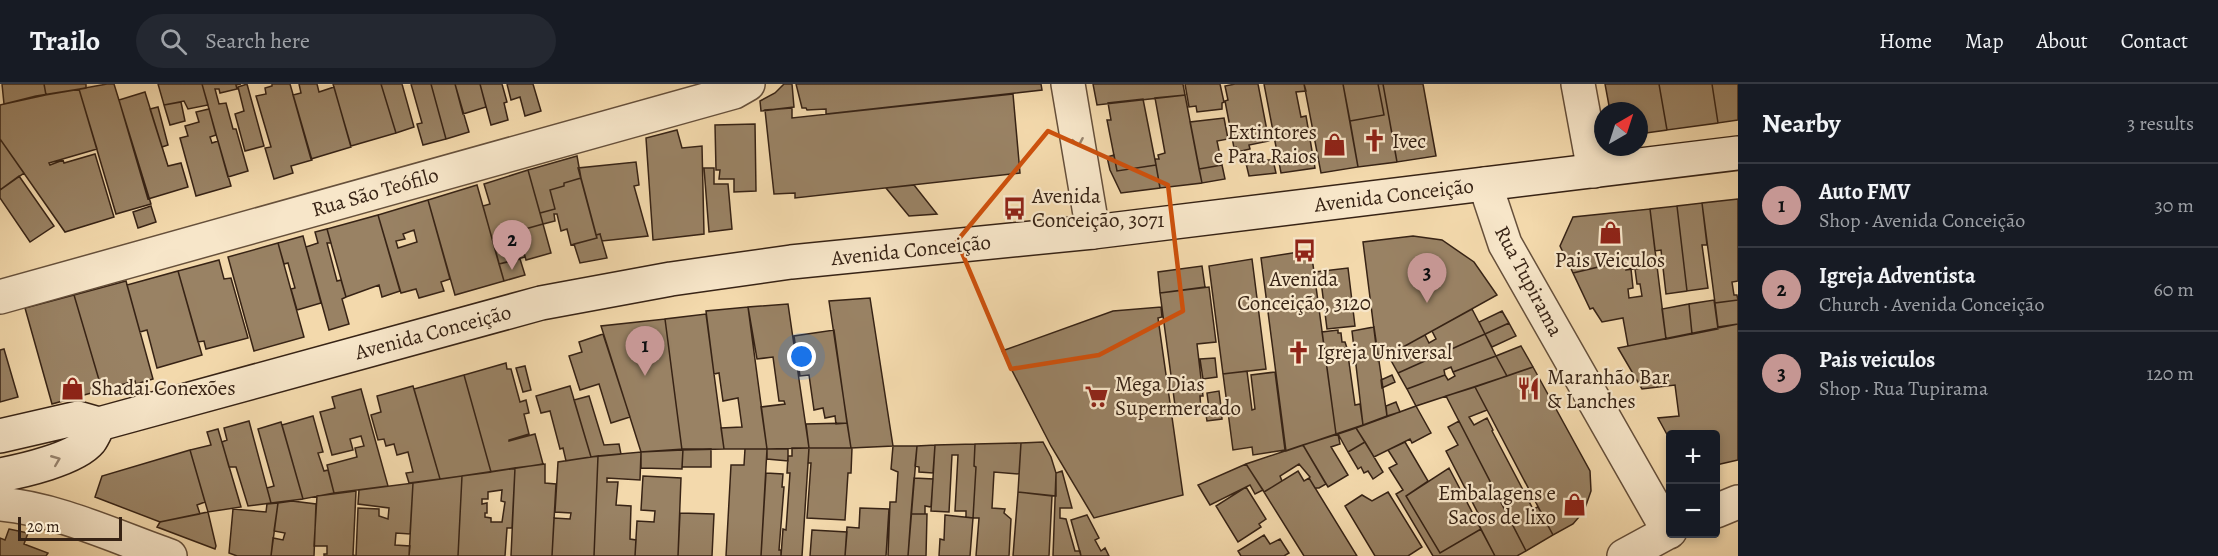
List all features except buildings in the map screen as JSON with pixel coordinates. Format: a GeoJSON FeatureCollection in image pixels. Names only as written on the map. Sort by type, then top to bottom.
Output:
{"type":"FeatureCollection","features":[{"type":"Feature","properties":{"kind":"main road","name":"Rua São Teófilo"},"geometry":{"type":"LineString","coordinates":[[0,297],[734,92],[748,84]]}},
{"type":"Feature","properties":{"kind":"main road"},"geometry":{"type":"LineString","coordinates":[[1068,84],[1093,232]]}},
{"type":"Feature","properties":{"kind":"main road"},"geometry":{"type":"LineString","coordinates":[[1578,84],[1594,171]]}},
{"type":"Feature","properties":{"kind":"main road","name":"Avenida Conceição"},"geometry":{"type":"LineString","coordinates":[[0,436],[78,417],[99,424],[541,303],[671,279],[791,262],[1093,232],[1738,153]]}},
{"type":"Feature","properties":{"kind":"main road","name":"Rua Tupirama"},"geometry":{"type":"LineString","coordinates":[[1485,184],[1504,244],[1666,524]]}},
{"type":"Feature","properties":{"kind":"main road"},"geometry":{"type":"LineString","coordinates":[[6,482],[53,462],[89,442],[99,424]]}},
{"type":"Feature","properties":{"kind":"main road"},"geometry":{"type":"LineString","coordinates":[[6,482],[51,514],[170,556]]}},
{"type":"Feature","properties":{"kind":"main road"},"geometry":{"type":"LineString","coordinates":[[1720,509],[1738,502]]}},
{"type":"Feature","properties":{"kind":"main road"},"geometry":{"type":"LineString","coordinates":[[1624,556],[1666,533]]}},
{"type":"Feature","properties":{"kind":"highlighted area"},"geometry":{"type":"Polygon","coordinates":[[[1048,131],[1168,185],[1183,311],[1099,355],[1011,369],[957,241],[1048,131]]]}},
{"type":"Feature","properties":{"kind":"place","name":"Ivec"},"geometry":{"type":"Point","coordinates":[1374,141]}},
{"type":"Feature","properties":{"kind":"place","name":"Extintores e Para Raios"},"geometry":{"type":"Point","coordinates":[1335,144]}},
{"type":"Feature","properties":{"kind":"place","name":"Avenida Conceição, 3071"},"geometry":{"type":"Point","coordinates":[1014,208]}},
{"type":"Feature","properties":{"kind":"place","name":"Pais Veiculos"},"geometry":{"type":"Point","coordinates":[1610,232]}},
{"type":"Feature","properties":{"kind":"place","name":"Avenida Conceição, 3120"},"geometry":{"type":"Point","coordinates":[1304,251]}},
{"type":"Feature","properties":{"kind":"place","name":"Igreja Adventista"},"geometry":{"type":"Point","coordinates":[512,270]}},
{"type":"Feature","properties":{"kind":"place","name":"Pais veiculos"},"geometry":{"type":"Point","coordinates":[1427,303]}},
{"type":"Feature","properties":{"kind":"place","name":"Igreja Universal"},"geometry":{"type":"Point","coordinates":[1299,352]}},
{"type":"Feature","properties":{"kind":"place","name":"Auto FMV"},"geometry":{"type":"Point","coordinates":[645,376]}},
{"type":"Feature","properties":{"kind":"place","name":"Shadai Conexões"},"geometry":{"type":"Point","coordinates":[73,388]}},
{"type":"Feature","properties":{"kind":"place","name":"Maranhão Bar & Lanches"},"geometry":{"type":"Point","coordinates":[1529,389]}},
{"type":"Feature","properties":{"kind":"place","name":"Mega Dias Supermercado"},"geometry":{"type":"Point","coordinates":[1097,396]}},
{"type":"Feature","properties":{"kind":"place","name":"Embalagens e Sacos de lixo"},"geometry":{"type":"Point","coordinates":[1574,505]}}]}
